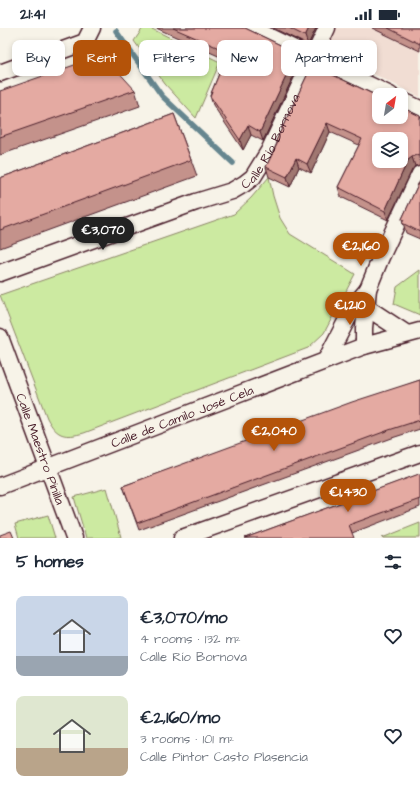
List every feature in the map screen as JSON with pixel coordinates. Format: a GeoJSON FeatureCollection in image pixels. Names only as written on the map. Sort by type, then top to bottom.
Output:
{"type":"FeatureCollection","features":[{"type":"Feature","properties":{"kind":"street"},"geometry":{"type":"LineString","coordinates":[[0,73],[85,42],[92,28]]}},
{"type":"Feature","properties":{"kind":"street"},"geometry":{"type":"LineString","coordinates":[[251,28],[281,43]]}},
{"type":"Feature","properties":{"kind":"street","name":"Calle Río Bornova"},"geometry":{"type":"LineString","coordinates":[[321,40],[327,28]]}},
{"type":"Feature","properties":{"kind":"street","name":"Calle Río Bornova"},"geometry":{"type":"LineString","coordinates":[[0,273],[196,202],[232,191],[244,184],[254,177],[269,151],[304,76]]}},
{"type":"Feature","properties":{"kind":"street"},"geometry":{"type":"LineString","coordinates":[[350,76],[375,88]]}},
{"type":"Feature","properties":{"kind":"street"},"geometry":{"type":"LineString","coordinates":[[408,103],[420,109]]}},
{"type":"Feature","properties":{"kind":"street"},"geometry":{"type":"LineString","coordinates":[[364,346],[364,328],[368,289],[381,256],[420,174]]}},
{"type":"Feature","properties":{"kind":"street"},"geometry":{"type":"LineString","coordinates":[[326,360],[354,306],[368,289]]}},
{"type":"Feature","properties":{"kind":"street"},"geometry":{"type":"LineString","coordinates":[[366,307],[413,333]]}},
{"type":"Feature","properties":{"kind":"street","name":"Calle de Camilo José Cela"},"geometry":{"type":"LineString","coordinates":[[0,486],[326,360],[364,346],[413,333]]}},
{"type":"Feature","properties":{"kind":"street","name":"Calle Maestro Pinilla"},"geometry":{"type":"LineString","coordinates":[[0,337],[74,538]]}},
{"type":"Feature","properties":{"kind":"street"},"geometry":{"type":"LineString","coordinates":[[182,538],[420,453]]}},
{"type":"Feature","properties":{"kind":"shaded area"},"geometry":{"type":"Polygon","coordinates":[[[336,28],[420,28],[420,97],[408,91],[408,88],[402,88],[377,76],[377,40],[330,40],[336,28]]]}},
{"type":"Feature","properties":{"kind":"green space"},"geometry":{"type":"Polygon","coordinates":[[[143,28],[150,28],[175,40],[139,40],[139,48],[134,41],[143,28]]]}},
{"type":"Feature","properties":{"kind":"green space"},"geometry":{"type":"Polygon","coordinates":[[[209,57],[217,61],[217,69],[196,118],[159,76],[209,76],[209,57]]]}},
{"type":"Feature","properties":{"kind":"green space"},"geometry":{"type":"Polygon","coordinates":[[[269,177],[280,218],[290,234],[355,274],[324,333],[308,348],[84,433],[67,435],[54,429],[47,418],[0,295],[234,214],[251,198],[269,177]]]}},
{"type":"Feature","properties":{"kind":"green space"},"geometry":{"type":"Polygon","coordinates":[[[420,270],[420,315],[394,304],[397,287],[420,270]]]}},
{"type":"Feature","properties":{"kind":"green space"},"geometry":{"type":"Polygon","coordinates":[[[107,488],[121,537],[86,538],[74,497],[107,488]]]}},
{"type":"Feature","properties":{"kind":"green space"},"geometry":{"type":"Polygon","coordinates":[[[48,515],[55,538],[19,538],[15,524],[48,515]]]}},
{"type":"Feature","properties":{"kind":"green space"},"geometry":{"type":"Polygon","coordinates":[[[420,523],[420,538],[382,538],[420,523]]]}},
{"type":"Feature","properties":{"kind":"building"},"geometry":{"type":"Polygon","coordinates":[[[173,28],[245,28],[270,40],[217,40],[217,47],[209,44],[209,40],[200,40],[173,28]]]}},
{"type":"Feature","properties":{"kind":"building"},"geometry":{"type":"Polygon","coordinates":[[[289,28],[309,28],[305,36],[289,28]]]}},
{"type":"Feature","properties":{"kind":"building"},"geometry":{"type":"Polygon","coordinates":[[[388,28],[420,28],[420,44],[388,28]]]}},
{"type":"Feature","properties":{"kind":"building"},"geometry":{"type":"Polygon","coordinates":[[[273,41],[281,45],[281,76],[286,76],[260,132],[248,125],[240,140],[210,96],[218,76],[273,76],[273,41]]]}},
{"type":"Feature","properties":{"kind":"building"},"geometry":{"type":"Polygon","coordinates":[[[73,65],[73,76],[122,76],[135,90],[0,137],[0,91],[43,76],[65,76],[65,68],[73,65]]]}},
{"type":"Feature","properties":{"kind":"building"},"geometry":{"type":"Polygon","coordinates":[[[307,76],[335,76],[372,94],[372,124],[408,124],[408,110],[420,116],[420,156],[416,155],[408,160],[408,132],[372,132],[372,168],[404,168],[385,211],[338,187],[362,139],[327,123],[307,164],[296,158],[287,177],[266,167],[278,142],[276,141],[307,76]]]}},
{"type":"Feature","properties":{"kind":"building"},"geometry":{"type":"Polygon","coordinates":[[[174,114],[191,160],[0,230],[0,178],[174,114]]]}},
{"type":"Feature","properties":{"kind":"building"},"geometry":{"type":"Polygon","coordinates":[[[420,180],[420,232],[402,223],[404,220],[402,219],[420,180]]]}},
{"type":"Feature","properties":{"kind":"building"},"geometry":{"type":"Polygon","coordinates":[[[420,380],[420,420],[389,430],[137,523],[123,486],[352,402],[420,380]]]}},
{"type":"Feature","properties":{"kind":"building"},"geometry":{"type":"Polygon","coordinates":[[[419,474],[420,499],[349,525],[354,538],[245,538],[419,474]]]}},
{"type":"Feature","properties":{"kind":"building"},"geometry":{"type":"Polygon","coordinates":[[[11,531],[14,538],[0,538],[0,535],[11,531]]]}},
{"type":"Feature","properties":{"kind":"waterway"},"geometry":{"type":"LineString","coordinates":[[116,31],[162,96],[233,163]]}}]}
